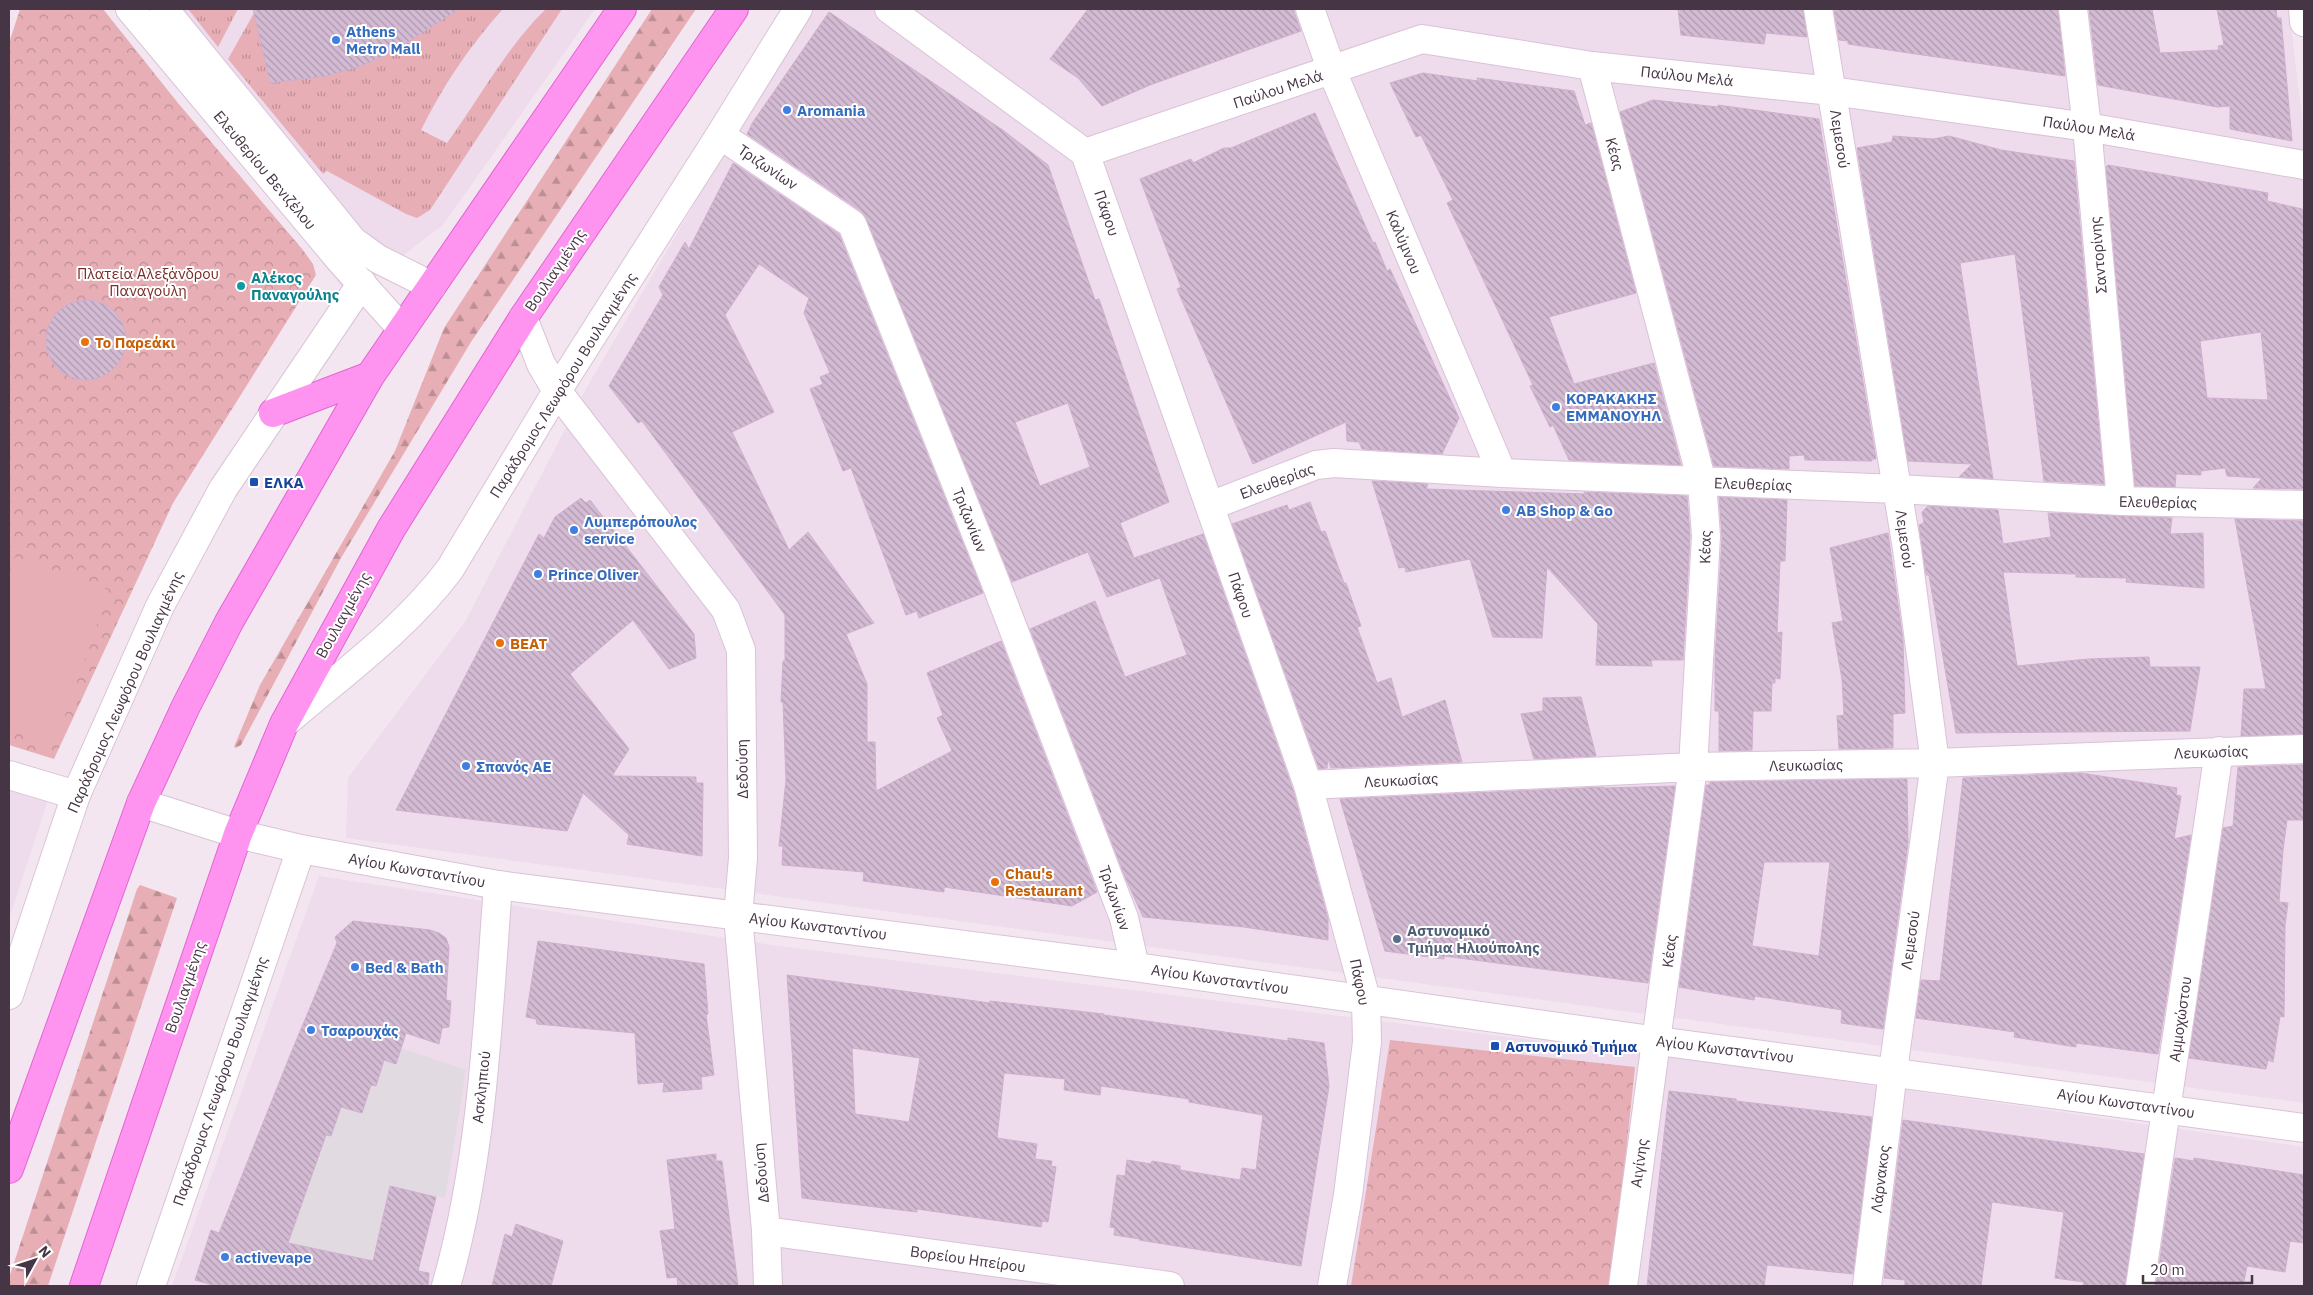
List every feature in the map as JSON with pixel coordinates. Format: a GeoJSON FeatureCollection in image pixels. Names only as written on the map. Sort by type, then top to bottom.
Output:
{"type":"FeatureCollection","features":[{"type":"Feature","properties":{"kind":"main road"},"geometry":{"type":"LineString","coordinates":[[9,1169],[141,803],[186,706],[229,622],[370,376],[622,9]]}},
{"type":"Feature","properties":{"kind":"main road","name":"Βουλιαγμένης"},"geometry":{"type":"LineString","coordinates":[[84,1286],[238,834],[284,724],[391,529],[523,318],[734,9]]}},
{"type":"Feature","properties":{"kind":"main road"},"geometry":{"type":"LineString","coordinates":[[274,413],[370,376]]}},
{"type":"Feature","properties":{"kind":"street","name":"Ελευθερίου Βενιζέλου"},"geometry":{"type":"LineString","coordinates":[[130,9],[402,329]]}},
{"type":"Feature","properties":{"kind":"street","name":"Ελευθερίου Βενιζέλου"},"geometry":{"type":"LineString","coordinates":[[164,9],[353,241],[378,260],[432,286]]}},
{"type":"Feature","properties":{"kind":"street","name":"Παράδρομος Λεωφόρου Βουλιαγμένης"},"geometry":{"type":"LineString","coordinates":[[284,724],[410,617],[430,596],[450,569],[557,391],[798,9]]}},
{"type":"Feature","properties":{"kind":"street"},"geometry":{"type":"LineString","coordinates":[[889,9],[1086,153]]}},
{"type":"Feature","properties":{"kind":"street","name":"Καλύμνου"},"geometry":{"type":"LineString","coordinates":[[1310,9],[1332,71],[1502,474]]}},
{"type":"Feature","properties":{"kind":"street","name":"Λεμεσού"},"geometry":{"type":"LineString","coordinates":[[1818,9],[1897,489],[1935,763],[1893,1071]]}},
{"type":"Feature","properties":{"kind":"street","name":"Σαντορίνης"},"geometry":{"type":"LineString","coordinates":[[2073,9],[2087,127],[2120,501]]}},
{"type":"Feature","properties":{"kind":"street"},"geometry":{"type":"LineString","coordinates":[[2303,9],[2304,22]]}},
{"type":"Feature","properties":{"kind":"street","name":"Παύλου Μελά"},"geometry":{"type":"LineString","coordinates":[[1086,153],[1422,39],[1592,66],[1832,91],[2087,127],[2304,165]]}},
{"type":"Feature","properties":{"kind":"street","name":"Κέας"},"geometry":{"type":"LineString","coordinates":[[1592,66],[1702,482],[1706,536],[1692,767],[1658,1041]]}},
{"type":"Feature","properties":{"kind":"street","name":"Τριζωνίων"},"geometry":{"type":"LineString","coordinates":[[720,135],[852,224],[989,567],[1124,918],[1136,967]]}},
{"type":"Feature","properties":{"kind":"street","name":"Πάφου"},"geometry":{"type":"LineString","coordinates":[[1086,153],[1308,785],[1366,999],[1367,1042],[1348,1195],[1332,1286]]}},
{"type":"Feature","properties":{"kind":"street","name":"Παράδρομος Λεωφόρου Βουλιαγμένης"},"geometry":{"type":"LineString","coordinates":[[9,995],[76,795],[160,606],[223,489],[362,284]]}},
{"type":"Feature","properties":{"kind":"street","name":"Δεδούση"},"geometry":{"type":"LineString","coordinates":[[523,318],[541,364],[557,391],[726,610],[741,650],[743,858],[738,916],[766,1231],[768,1286]]}},
{"type":"Feature","properties":{"kind":"street","name":"Ελευθερίας"},"geometry":{"type":"LineString","coordinates":[[1210,506],[1316,465],[1334,463],[1502,474],[1897,489],[2120,501],[2304,504]]}},
{"type":"Feature","properties":{"kind":"street","name":"Λευκωσίας"},"geometry":{"type":"LineString","coordinates":[[1308,785],[1692,767],[1935,763],[2304,749]]}},
{"type":"Feature","properties":{"kind":"street","name":"Αμμοχώστου"},"geometry":{"type":"LineString","coordinates":[[2140,1286],[2168,1109],[2219,751]]}},
{"type":"Feature","properties":{"kind":"street"},"geometry":{"type":"LineString","coordinates":[[9,774],[76,795]]}},
{"type":"Feature","properties":{"kind":"street","name":"Αγίου Κωνσταντίνου"},"geometry":{"type":"LineString","coordinates":[[141,803],[238,834],[300,849],[498,884],[1136,967],[1658,1041],[1893,1071],[2304,1128]]}},
{"type":"Feature","properties":{"kind":"street","name":"Παράδρομος Λεωφόρου Βουλιαγμένης"},"geometry":{"type":"LineString","coordinates":[[151,1286],[300,849]]}},
{"type":"Feature","properties":{"kind":"street","name":"Ασκληπιού"},"geometry":{"type":"LineString","coordinates":[[446,1286],[456,1252],[474,1144],[484,1066],[498,884]]}},
{"type":"Feature","properties":{"kind":"street","name":"Αιγίνης"},"geometry":{"type":"LineString","coordinates":[[1623,1286],[1627,1244],[1658,1041]]}},
{"type":"Feature","properties":{"kind":"street","name":"Λάρνακος"},"geometry":{"type":"LineString","coordinates":[[1867,1286],[1893,1071]]}},
{"type":"Feature","properties":{"kind":"street","name":"Βορείου Ηπείρου"},"geometry":{"type":"LineString","coordinates":[[766,1231],[1170,1286]]}},
{"type":"Feature","properties":{"kind":"shaded area"},"geometry":{"type":"Polygon","coordinates":[[[117,9],[595,9],[443,225],[349,296],[197,105],[117,9]]]}},
{"type":"Feature","properties":{"kind":"shaded area"},"geometry":{"type":"Polygon","coordinates":[[[809,9],[2289,9],[2304,135],[2304,1103],[346,838],[348,778],[465,622],[588,385],[809,9]]]}},
{"type":"Feature","properties":{"kind":"shaded area"},"geometry":{"type":"Polygon","coordinates":[[[9,788],[48,800],[9,919],[9,788]]]}},
{"type":"Feature","properties":{"kind":"shaded area"},"geometry":{"type":"Polygon","coordinates":[[[319,876],[779,946],[1717,1063],[2304,1147],[2304,1286],[172,1286],[319,876]]]}},
{"type":"Feature","properties":{"kind":"shaded area"},"geometry":{"type":"Polygon","coordinates":[[[401,1048],[466,1070],[445,1198],[390,1186],[372,1261],[288,1243],[326,1135],[331,1136],[341,1107],[362,1112],[371,1085],[376,1086],[384,1060],[396,1064],[401,1048]]]}},
{"type":"Feature","properties":{"kind":"green space","name":"Πλατεία Αλεξάνδρου Παναγούλη"},"geometry":{"type":"Polygon","coordinates":[[[20,9],[103,9],[178,103],[303,250],[313,264],[316,275],[173,503],[54,759],[9,745],[9,43],[20,9]]]}},
{"type":"Feature","properties":{"kind":"green space"},"geometry":{"type":"Polygon","coordinates":[[[188,9],[238,9],[218,47],[188,9]]]}},
{"type":"Feature","properties":{"kind":"green space"},"geometry":{"type":"Polygon","coordinates":[[[451,9],[503,9],[458,66],[421,130],[447,143],[506,56],[532,23],[546,9],[562,9],[430,210],[417,218],[406,214],[327,171],[323,174],[228,59],[254,13],[271,83],[324,74],[368,62],[408,42],[451,9]]]}},
{"type":"Feature","properties":{"kind":"green space"},"geometry":{"type":"Polygon","coordinates":[[[652,9],[696,9],[471,342],[341,558],[241,745],[236,748],[234,747],[260,685],[395,451],[444,328],[652,9]]]}},
{"type":"Feature","properties":{"kind":"green space"},"geometry":{"type":"Polygon","coordinates":[[[15,557],[109,590],[55,744],[9,728],[9,576],[15,557]]]}},
{"type":"Feature","properties":{"kind":"green space"},"geometry":{"type":"Polygon","coordinates":[[[140,885],[177,898],[48,1286],[9,1286],[9,1278],[137,889],[140,885]]]}},
{"type":"Feature","properties":{"kind":"green space"},"geometry":{"type":"Polygon","coordinates":[[[1390,1040],[1635,1067],[1612,1286],[1351,1286],[1390,1040]]]}},
{"type":"Feature","properties":{"kind":"building","name":"Athens Metro Mall"},"geometry":{"type":"Polygon","coordinates":[[[253,9],[459,9],[396,50],[361,66],[327,76],[270,83],[253,9]]]}},
{"type":"Feature","properties":{"kind":"building"},"geometry":{"type":"Polygon","coordinates":[[[1088,9],[1293,9],[1301,31],[1150,85],[1102,106],[1078,78],[1050,59],[1088,9]]]}},
{"type":"Feature","properties":{"kind":"building"},"geometry":{"type":"Polygon","coordinates":[[[1678,9],[1803,9],[1807,37],[1766,33],[1764,44],[1681,35],[1678,9]]]}},
{"type":"Feature","properties":{"kind":"building"},"geometry":{"type":"Polygon","coordinates":[[[1834,9],[2058,9],[2065,76],[1848,44],[1848,41],[1839,40],[1834,9]]]}},
{"type":"Feature","properties":{"kind":"building"},"geometry":{"type":"Polygon","coordinates":[[[2089,9],[2152,9],[2160,53],[2219,50],[2218,46],[2224,45],[2217,9],[2276,9],[2277,18],[2281,18],[2292,141],[2230,129],[2230,106],[2217,107],[2098,85],[2089,9]]]}},
{"type":"Feature","properties":{"kind":"building"},"geometry":{"type":"Polygon","coordinates":[[[829,12],[1004,131],[1048,165],[1095,300],[1099,299],[1169,502],[1120,523],[1134,558],[1203,534],[1293,790],[1328,919],[1328,940],[1244,927],[1143,917],[1125,877],[1030,629],[1095,601],[1125,677],[1187,655],[1160,578],[1107,597],[1088,552],[1012,582],[866,218],[861,211],[747,134],[753,122],[829,12]],[[1068,403],[1015,422],[1040,486],[1090,467],[1068,403]]]}},
{"type":"Feature","properties":{"kind":"building"},"geometry":{"type":"Polygon","coordinates":[[[1423,73],[1574,91],[1585,125],[1591,123],[1636,293],[1549,317],[1574,384],[1654,363],[1681,465],[1569,460],[1553,425],[1550,427],[1530,386],[1533,385],[1447,203],[1453,200],[1421,135],[1416,137],[1390,83],[1423,73]]]}},
{"type":"Feature","properties":{"kind":"building"},"geometry":{"type":"Polygon","coordinates":[[[1653,100],[1718,107],[1718,105],[1819,119],[1876,459],[1871,459],[1872,461],[1805,460],[1804,455],[1789,456],[1789,469],[1714,466],[1620,112],[1653,100]]]}},
{"type":"Feature","properties":{"kind":"building"},"geometry":{"type":"Polygon","coordinates":[[[1315,113],[1373,243],[1375,242],[1387,271],[1390,269],[1459,418],[1442,454],[1362,449],[1359,442],[1347,441],[1346,422],[1253,464],[1177,289],[1181,287],[1140,179],[1191,159],[1193,163],[1224,148],[1231,148],[1315,113]]]}},
{"type":"Feature","properties":{"kind":"building"},"geometry":{"type":"Polygon","coordinates":[[[1893,136],[1933,139],[1949,136],[2001,150],[2074,161],[2104,484],[2044,481],[2015,254],[1960,263],[1993,479],[1959,477],[1972,464],[1908,461],[1857,148],[1892,142],[1893,136]]]}},
{"type":"Feature","properties":{"kind":"building"},"geometry":{"type":"Polygon","coordinates":[[[733,163],[839,234],[983,593],[919,618],[917,611],[906,615],[851,468],[843,471],[810,389],[823,384],[820,377],[830,373],[804,313],[809,298],[759,264],[725,315],[774,412],[732,432],[789,550],[808,532],[874,623],[846,634],[867,684],[867,742],[875,742],[876,791],[952,751],[937,718],[943,715],[927,673],[1001,641],[1097,892],[1072,906],[944,887],[944,892],[863,881],[864,872],[782,865],[783,846],[779,846],[786,780],[783,702],[781,702],[783,661],[785,661],[785,615],[642,421],[638,423],[609,386],[663,295],[659,287],[685,242],[689,249],[733,163]]]}},
{"type":"Feature","properties":{"kind":"building"},"geometry":{"type":"Polygon","coordinates":[[[2108,165],[2268,193],[2267,201],[2302,209],[2304,226],[2304,489],[2253,488],[2262,478],[2227,476],[2225,468],[2201,471],[2201,475],[2176,474],[2175,487],[2135,486],[2106,167],[2108,165]],[[2261,332],[2200,341],[2207,398],[2268,400],[2261,332]]]}},
{"type":"Feature","properties":{"kind":"building"},"geometry":{"type":"Polygon","coordinates":[[[86,300],[101,303],[114,312],[123,325],[126,340],[123,355],[114,368],[101,377],[86,380],[71,377],[58,368],[49,355],[46,340],[49,325],[58,312],[71,303],[86,300]]]}},
{"type":"Feature","properties":{"kind":"building"},"geometry":{"type":"Polygon","coordinates":[[[1372,481],[1428,484],[1426,489],[1687,496],[1690,536],[1683,660],[1651,660],[1652,666],[1596,665],[1598,624],[1547,567],[1542,638],[1493,637],[1470,559],[1406,572],[1405,567],[1399,568],[1372,481]]]}},
{"type":"Feature","properties":{"kind":"building"},"geometry":{"type":"Polygon","coordinates":[[[1719,497],[1787,500],[1785,561],[1780,561],[1777,633],[1782,632],[1780,679],[1775,678],[1775,683],[1772,683],[1771,711],[1753,711],[1752,750],[1719,751],[1719,711],[1715,711],[1715,660],[1722,537],[1719,497]]]}},
{"type":"Feature","properties":{"kind":"building"},"geometry":{"type":"Polygon","coordinates":[[[581,498],[586,503],[590,500],[694,634],[696,658],[669,669],[633,620],[570,674],[629,749],[612,776],[696,777],[696,783],[703,783],[702,856],[627,844],[629,835],[583,793],[567,831],[396,810],[539,534],[544,538],[555,517],[581,498]]]}},
{"type":"Feature","properties":{"kind":"building"},"geometry":{"type":"Polygon","coordinates":[[[1310,502],[1321,532],[1325,531],[1344,583],[1346,583],[1361,626],[1357,627],[1377,683],[1391,678],[1402,717],[1445,700],[1462,762],[1331,768],[1328,758],[1327,768],[1319,769],[1232,524],[1287,505],[1289,510],[1310,502]]]}},
{"type":"Feature","properties":{"kind":"building"},"geometry":{"type":"Polygon","coordinates":[[[1928,506],[1998,510],[2003,544],[2051,537],[2048,513],[2172,518],[2170,534],[2203,533],[2204,588],[2126,582],[2127,578],[2076,577],[2076,574],[2003,572],[2017,666],[2088,659],[2149,657],[2150,667],[2200,667],[2190,731],[1956,733],[1929,575],[1926,575],[1919,525],[1924,523],[1922,512],[1928,506]]]}},
{"type":"Feature","properties":{"kind":"building"},"geometry":{"type":"Polygon","coordinates":[[[2235,519],[2304,521],[2304,734],[2241,736],[2244,689],[2266,689],[2235,519]]]}},
{"type":"Feature","properties":{"kind":"building"},"geometry":{"type":"Polygon","coordinates":[[[1888,533],[1903,640],[1905,713],[1893,714],[1893,748],[1839,749],[1837,716],[1844,715],[1842,679],[1832,623],[1843,621],[1830,548],[1888,533]]]}},
{"type":"Feature","properties":{"kind":"building"},"geometry":{"type":"Polygon","coordinates":[[[1581,697],[1596,756],[1534,759],[1521,714],[1543,711],[1543,698],[1581,697]]]}},
{"type":"Feature","properties":{"kind":"building"},"geometry":{"type":"Polygon","coordinates":[[[2304,765],[2304,820],[2287,820],[2283,850],[2279,902],[2288,903],[2285,925],[2284,1017],[2280,1016],[2273,1062],[2268,1060],[2266,1069],[2189,1058],[2223,828],[2233,826],[2238,767],[2304,765]]]}},
{"type":"Feature","properties":{"kind":"building"},"geometry":{"type":"Polygon","coordinates":[[[2081,773],[2177,788],[2176,795],[2181,796],[2174,839],[2191,835],[2158,1054],[2076,1043],[2076,1047],[2014,1037],[2015,1032],[1916,1018],[1921,980],[1940,981],[1963,778],[2081,773]]]}},
{"type":"Feature","properties":{"kind":"building"},"geometry":{"type":"Polygon","coordinates":[[[1907,779],[1908,843],[1883,1029],[1841,1023],[1842,1010],[1755,996],[1754,1000],[1679,987],[1706,785],[1710,785],[1710,782],[1907,779]],[[1764,862],[1752,946],[1819,956],[1830,862],[1764,862]]]}},
{"type":"Feature","properties":{"kind":"building"},"geometry":{"type":"Polygon","coordinates":[[[1675,786],[1648,983],[1444,956],[1444,959],[1385,951],[1340,799],[1604,787],[1675,786]]]}},
{"type":"Feature","properties":{"kind":"building"},"geometry":{"type":"Polygon","coordinates":[[[353,921],[430,930],[446,938],[449,947],[446,1000],[451,1001],[449,1027],[442,1028],[439,1044],[406,1033],[396,1064],[384,1060],[376,1086],[371,1085],[362,1113],[341,1107],[331,1136],[326,1135],[288,1243],[373,1261],[390,1186],[436,1197],[418,1271],[429,1273],[428,1286],[216,1286],[195,1280],[211,1230],[219,1233],[337,943],[335,937],[353,921]]]}},
{"type":"Feature","properties":{"kind":"building"},"geometry":{"type":"Polygon","coordinates":[[[538,941],[704,964],[708,1014],[706,1015],[714,1075],[701,1077],[702,1089],[663,1092],[664,1082],[638,1084],[635,1033],[537,1024],[536,1019],[526,1017],[538,941]]]}},
{"type":"Feature","properties":{"kind":"building"},"geometry":{"type":"Polygon","coordinates":[[[787,975],[990,1003],[990,1001],[1104,1014],[1288,1041],[1288,1038],[1324,1043],[1329,1086],[1301,1266],[1114,1235],[1115,1228],[1110,1227],[1117,1175],[1125,1176],[1127,1160],[1151,1164],[1152,1161],[1180,1166],[1180,1170],[1240,1180],[1242,1168],[1256,1170],[1263,1115],[1189,1102],[1189,1099],[1101,1086],[1100,1095],[1064,1090],[1065,1079],[1004,1073],[997,1138],[1037,1144],[1035,1159],[1052,1161],[1051,1166],[1056,1167],[1048,1222],[1042,1221],[1041,1227],[917,1209],[917,1212],[802,1198],[787,975]],[[852,1048],[855,1114],[909,1122],[920,1058],[852,1048]]]}},
{"type":"Feature","properties":{"kind":"building"},"geometry":{"type":"Polygon","coordinates":[[[1669,1091],[1872,1117],[1853,1274],[1767,1265],[1764,1286],[1647,1286],[1669,1091]]]}},
{"type":"Feature","properties":{"kind":"building"},"geometry":{"type":"Polygon","coordinates":[[[1903,1120],[2144,1154],[2125,1286],[2083,1286],[2084,1282],[2055,1278],[2064,1212],[1992,1202],[1981,1286],[1905,1286],[1905,1280],[1884,1278],[1903,1120]]]}},
{"type":"Feature","properties":{"kind":"building"},"geometry":{"type":"Polygon","coordinates":[[[716,1154],[716,1161],[722,1161],[738,1286],[678,1286],[677,1277],[667,1278],[660,1231],[675,1229],[667,1160],[716,1154]]]}},
{"type":"Feature","properties":{"kind":"building"},"geometry":{"type":"Polygon","coordinates":[[[2175,1158],[2194,1161],[2194,1158],[2304,1175],[2304,1243],[2290,1241],[2285,1272],[2247,1266],[2243,1286],[2156,1286],[2175,1158]]]}},
{"type":"Feature","properties":{"kind":"building"},"geometry":{"type":"Polygon","coordinates":[[[516,1224],[563,1241],[551,1286],[492,1286],[505,1234],[512,1237],[516,1224]]]}},
{"type":"Feature","properties":{"kind":"place","name":"Athens Metro Mall"},"geometry":{"type":"Point","coordinates":[336,40]}},
{"type":"Feature","properties":{"kind":"place","name":"Aromania"},"geometry":{"type":"Point","coordinates":[787,110]}},
{"type":"Feature","properties":{"kind":"place","name":"Αλέκος Παναγούλης"},"geometry":{"type":"Point","coordinates":[241,286]}},
{"type":"Feature","properties":{"kind":"place","name":"Το Παρεάκι"},"geometry":{"type":"Point","coordinates":[85,342]}},
{"type":"Feature","properties":{"kind":"place","name":"ΚΟΡΑΚΑΚΗΣ ΕΜΜΑΝΟΥΗΛ"},"geometry":{"type":"Point","coordinates":[1556,407]}},
{"type":"Feature","properties":{"kind":"place","name":"ΕΛΚΑ"},"geometry":{"type":"Point","coordinates":[254,482]}},
{"type":"Feature","properties":{"kind":"place","name":"ΑΒ Shop & Go"},"geometry":{"type":"Point","coordinates":[1506,510]}},
{"type":"Feature","properties":{"kind":"place","name":"Λυμπερόπουλος service"},"geometry":{"type":"Point","coordinates":[574,530]}},
{"type":"Feature","properties":{"kind":"place","name":"Prince Oliver"},"geometry":{"type":"Point","coordinates":[538,574]}},
{"type":"Feature","properties":{"kind":"place","name":"ΒΕΑΤ"},"geometry":{"type":"Point","coordinates":[500,643]}},
{"type":"Feature","properties":{"kind":"place","name":"Σπανός ΑΕ"},"geometry":{"type":"Point","coordinates":[466,766]}},
{"type":"Feature","properties":{"kind":"place","name":"Chau's Restaurant"},"geometry":{"type":"Point","coordinates":[995,882]}},
{"type":"Feature","properties":{"kind":"place","name":"Αστυνομικό Τμήμα Ηλιούπολης"},"geometry":{"type":"Point","coordinates":[1397,939]}},
{"type":"Feature","properties":{"kind":"place","name":"Bed & Bath"},"geometry":{"type":"Point","coordinates":[355,967]}},
{"type":"Feature","properties":{"kind":"place","name":"Τσαρουχάς"},"geometry":{"type":"Point","coordinates":[311,1030]}},
{"type":"Feature","properties":{"kind":"place","name":"Αστυνομικό Τμήμα"},"geometry":{"type":"Point","coordinates":[1495,1046]}},
{"type":"Feature","properties":{"kind":"place","name":"activevape"},"geometry":{"type":"Point","coordinates":[225,1257]}}]}
